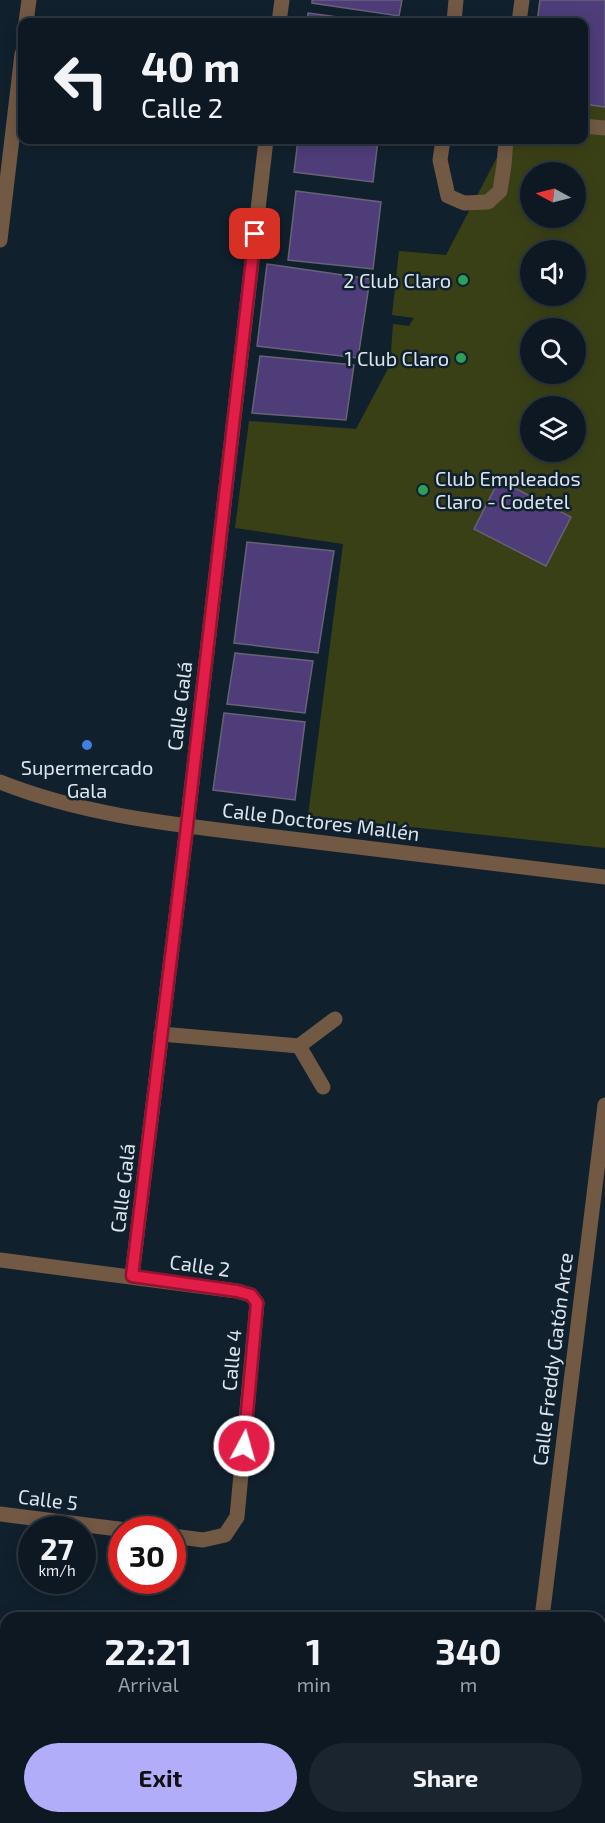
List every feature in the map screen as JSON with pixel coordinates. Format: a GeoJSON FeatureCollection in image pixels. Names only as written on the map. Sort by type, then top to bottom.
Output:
{"type":"FeatureCollection","features":[{"type":"Feature","properties":{"kind":"street"},"geometry":{"type":"LineString","coordinates":[[27,18],[29,0]]}},
{"type":"Feature","properties":{"kind":"street"},"geometry":{"type":"LineString","coordinates":[[280,18],[282,0]]}},
{"type":"Feature","properties":{"kind":"street"},"geometry":{"type":"LineString","coordinates":[[454,18],[456,0]]}},
{"type":"Feature","properties":{"kind":"street"},"geometry":{"type":"LineString","coordinates":[[520,18],[522,0]]}},
{"type":"Feature","properties":{"kind":"street"},"geometry":{"type":"LineString","coordinates":[[0,240],[18,88]]}},
{"type":"Feature","properties":{"kind":"street"},"geometry":{"type":"LineString","coordinates":[[588,126],[605,128]]}},
{"type":"Feature","properties":{"kind":"street","name":"Calle Galá"},"geometry":{"type":"LineString","coordinates":[[132,1276],[187,826],[266,144]]}},
{"type":"Feature","properties":{"kind":"street"},"geometry":{"type":"LineString","coordinates":[[442,144],[440,160],[448,196],[464,203],[488,202],[500,191],[506,144]]}},
{"type":"Feature","properties":{"kind":"street","name":"Calle Doctores Mallén"},"geometry":{"type":"LineString","coordinates":[[0,782],[69,805],[187,826],[605,877]]}},
{"type":"Feature","properties":{"kind":"street"},"geometry":{"type":"LineString","coordinates":[[161,1034],[299,1046],[335,1020]]}},
{"type":"Feature","properties":{"kind":"street"},"geometry":{"type":"LineString","coordinates":[[299,1046],[323,1087]]}},
{"type":"Feature","properties":{"kind":"street","name":"Calle Freddy Gatón Arce"},"geometry":{"type":"LineString","coordinates":[[543,1612],[605,1105]]}},
{"type":"Feature","properties":{"kind":"street","name":"Calle 2"},"geometry":{"type":"LineString","coordinates":[[0,1260],[132,1276],[251,1295]]}},
{"type":"Feature","properties":{"kind":"street","name":"Calle 4"},"geometry":{"type":"LineString","coordinates":[[186,1538],[202,1540],[225,1534],[237,1517],[257,1303],[251,1295]]}},
{"type":"Feature","properties":{"kind":"street","name":"Calle 5"},"geometry":{"type":"LineString","coordinates":[[0,1514],[108,1528]]}},
{"type":"Feature","properties":{"kind":"green space","name":"Club Empleados Claro - Codetel"},"geometry":{"type":"Polygon","coordinates":[[[588,105],[605,107],[605,848],[308,816],[343,544],[235,528],[249,421],[356,429],[390,365],[393,324],[409,326],[414,318],[392,315],[399,251],[446,255],[504,144],[588,144],[588,105]]]}},
{"type":"Feature","properties":{"kind":"building"},"geometry":{"type":"Polygon","coordinates":[[[312,0],[402,0],[399,16],[312,3],[312,0]]]}},
{"type":"Feature","properties":{"kind":"building"},"geometry":{"type":"Polygon","coordinates":[[[540,0],[605,0],[605,107],[588,105],[588,18],[538,18],[540,0]]]}},
{"type":"Feature","properties":{"kind":"building"},"geometry":{"type":"Polygon","coordinates":[[[308,13],[345,18],[307,18],[308,13]]]}},
{"type":"Feature","properties":{"kind":"building"},"geometry":{"type":"Polygon","coordinates":[[[298,144],[378,144],[373,182],[294,172],[298,144]]]}},
{"type":"Feature","properties":{"kind":"building"},"geometry":{"type":"Polygon","coordinates":[[[296,191],[381,202],[373,269],[288,260],[296,191]]]}},
{"type":"Feature","properties":{"kind":"building"},"geometry":{"type":"Polygon","coordinates":[[[267,264],[370,279],[358,358],[257,346],[267,264]]]}},
{"type":"Feature","properties":{"kind":"building"},"geometry":{"type":"Polygon","coordinates":[[[260,356],[354,365],[346,420],[252,413],[260,356]]]}},
{"type":"Feature","properties":{"kind":"building"},"geometry":{"type":"Polygon","coordinates":[[[499,480],[571,517],[546,566],[474,529],[499,480]]]}},
{"type":"Feature","properties":{"kind":"building"},"geometry":{"type":"Polygon","coordinates":[[[247,542],[334,551],[318,653],[234,643],[247,542]]]}},
{"type":"Feature","properties":{"kind":"building"},"geometry":{"type":"Polygon","coordinates":[[[235,653],[313,661],[305,713],[227,704],[235,653]]]}},
{"type":"Feature","properties":{"kind":"building"},"geometry":{"type":"Polygon","coordinates":[[[224,713],[305,722],[295,800],[213,790],[224,713]]]}},
{"type":"Feature","properties":{"kind":"place","name":"2 Club Claro"},"geometry":{"type":"Point","coordinates":[463,280]}},
{"type":"Feature","properties":{"kind":"place","name":"1 Club Claro"},"geometry":{"type":"Point","coordinates":[461,358]}},
{"type":"Feature","properties":{"kind":"place","name":"Club Empleados Claro - Codetel"},"geometry":{"type":"Point","coordinates":[423,490]}},
{"type":"Feature","properties":{"kind":"place","name":"Supermercado Gala"},"geometry":{"type":"Point","coordinates":[87,745]}},
{"type":"Feature","properties":{"kind":"route"},"geometry":{"type":"LineString","coordinates":[[244,1446],[257,1303],[251,1295],[237,1291],[132,1276],[187,826],[255,234]]}}]}
